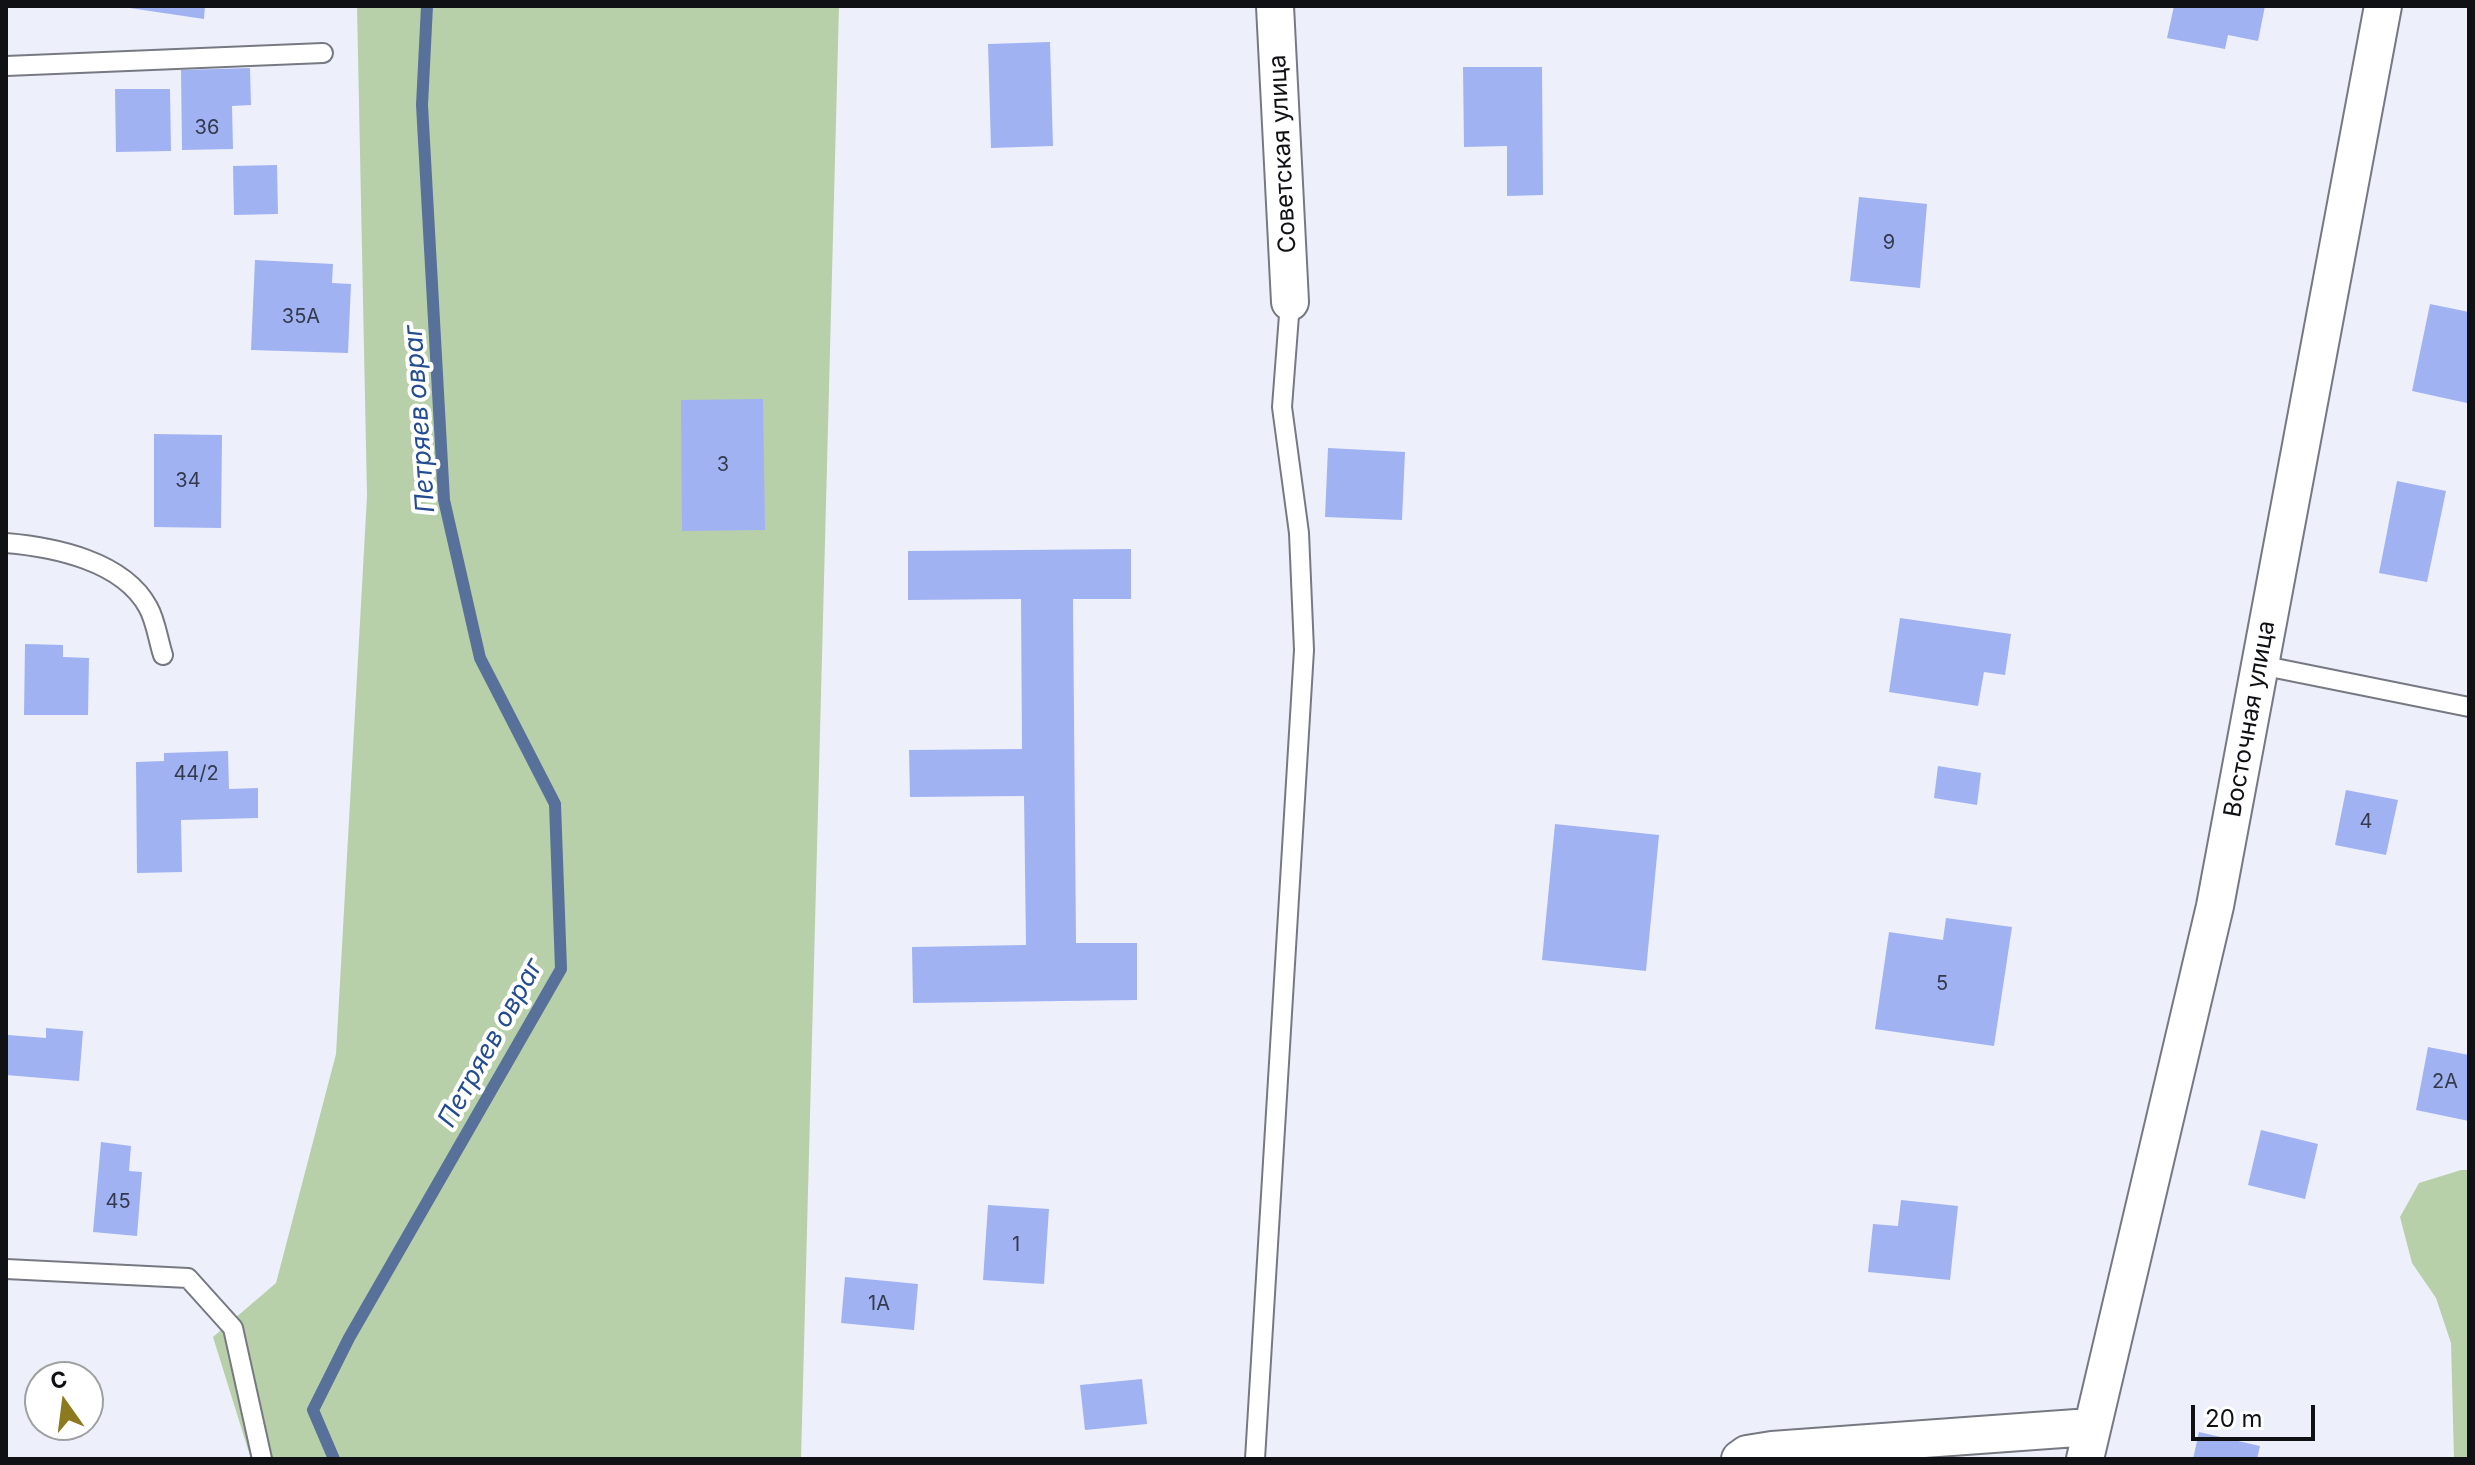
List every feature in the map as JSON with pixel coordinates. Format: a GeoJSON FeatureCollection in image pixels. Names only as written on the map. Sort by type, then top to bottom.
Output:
{"type":"FeatureCollection","features":[{"type":"Feature","properties":{"kind":"street","name":"Советская улица"},"geometry":{"type":"LineString","coordinates":[[1275,6],[1290,302]]}},
{"type":"Feature","properties":{"kind":"street","name":"Восточная улица"},"geometry":{"type":"LineString","coordinates":[[2088,1443],[2215,906],[2383,6]]}},
{"type":"Feature","properties":{"kind":"street"},"geometry":{"type":"LineString","coordinates":[[1740,1459],[1747,1454],[1772,1450],[2088,1443]]}},
{"type":"Feature","properties":{"kind":"lane"},"geometry":{"type":"LineString","coordinates":[[6,66],[323,53]]}},
{"type":"Feature","properties":{"kind":"lane"},"geometry":{"type":"LineString","coordinates":[[1255,1459],[1304,650],[1299,533],[1282,407],[1290,302]]}},
{"type":"Feature","properties":{"kind":"lane"},"geometry":{"type":"LineString","coordinates":[[6,543],[87,558],[120,578],[148,607],[163,655]]}},
{"type":"Feature","properties":{"kind":"lane"},"geometry":{"type":"LineString","coordinates":[[2260,665],[2469,707]]}},
{"type":"Feature","properties":{"kind":"lane"},"geometry":{"type":"LineString","coordinates":[[6,1269],[188,1278],[233,1328],[262,1459]]}},
{"type":"Feature","properties":{"kind":"green space"},"geometry":{"type":"Polygon","coordinates":[[[357,6],[839,6],[801,1459],[251,1459],[213,1337],[276,1283],[336,1054],[367,496],[357,6]]]}},
{"type":"Feature","properties":{"kind":"green space"},"geometry":{"type":"Polygon","coordinates":[[[2469,1170],[2469,1459],[2454,1459],[2451,1343],[2436,1298],[2412,1263],[2400,1217],[2419,1183],[2469,1170]]]}},
{"type":"Feature","properties":{"kind":"building"},"geometry":{"type":"Polygon","coordinates":[[[116,6],[205,6],[204,19],[116,6]]]}},
{"type":"Feature","properties":{"kind":"building"},"geometry":{"type":"Polygon","coordinates":[[[2174,6],[2265,6],[2258,41],[2228,35],[2225,49],[2167,38],[2174,6]]]}},
{"type":"Feature","properties":{"kind":"building"},"geometry":{"type":"Polygon","coordinates":[[[1050,42],[1053,146],[991,148],[988,44],[1050,42]]]}},
{"type":"Feature","properties":{"kind":"building"},"geometry":{"type":"Polygon","coordinates":[[[1463,67],[1542,67],[1543,195],[1507,196],[1507,146],[1464,147],[1463,67]]]}},
{"type":"Feature","properties":{"kind":"building"},"geometry":{"type":"Polygon","coordinates":[[[250,68],[251,105],[232,106],[233,149],[182,150],[181,70],[250,68]]]}},
{"type":"Feature","properties":{"kind":"building"},"geometry":{"type":"Polygon","coordinates":[[[115,89],[170,89],[171,151],[116,152],[115,89]]]}},
{"type":"Feature","properties":{"kind":"building"},"geometry":{"type":"Polygon","coordinates":[[[277,165],[278,214],[234,215],[233,166],[277,165]]]}},
{"type":"Feature","properties":{"kind":"building"},"geometry":{"type":"Polygon","coordinates":[[[1859,197],[1927,204],[1920,288],[1850,281],[1859,197]]]}},
{"type":"Feature","properties":{"kind":"building"},"geometry":{"type":"Polygon","coordinates":[[[255,260],[333,264],[332,283],[351,284],[348,353],[251,350],[255,260]]]}},
{"type":"Feature","properties":{"kind":"building"},"geometry":{"type":"Polygon","coordinates":[[[2430,304],[2469,312],[2467,403],[2412,391],[2430,304]]]}},
{"type":"Feature","properties":{"kind":"building"},"geometry":{"type":"Polygon","coordinates":[[[763,399],[765,530],[682,531],[681,400],[763,399]]]}},
{"type":"Feature","properties":{"kind":"building"},"geometry":{"type":"Polygon","coordinates":[[[154,434],[222,435],[221,528],[154,527],[154,434]]]}},
{"type":"Feature","properties":{"kind":"building"},"geometry":{"type":"Polygon","coordinates":[[[1328,448],[1405,452],[1402,520],[1325,517],[1328,448]]]}},
{"type":"Feature","properties":{"kind":"building"},"geometry":{"type":"Polygon","coordinates":[[[2397,481],[2446,491],[2427,582],[2379,573],[2397,481]]]}},
{"type":"Feature","properties":{"kind":"building"},"geometry":{"type":"Polygon","coordinates":[[[1131,549],[1131,599],[1073,599],[1076,943],[1137,943],[1137,1000],[913,1003],[912,947],[1026,945],[1024,796],[910,797],[909,750],[1022,749],[1021,599],[908,600],[908,551],[1131,549]]]}},
{"type":"Feature","properties":{"kind":"building"},"geometry":{"type":"Polygon","coordinates":[[[1900,618],[2011,634],[2005,675],[1984,672],[1978,706],[1889,692],[1900,618]]]}},
{"type":"Feature","properties":{"kind":"building"},"geometry":{"type":"Polygon","coordinates":[[[25,644],[63,645],[63,657],[89,658],[88,715],[24,715],[25,644]]]}},
{"type":"Feature","properties":{"kind":"building"},"geometry":{"type":"Polygon","coordinates":[[[228,751],[229,789],[258,788],[258,818],[181,820],[182,872],[137,873],[136,762],[164,761],[164,753],[228,751]]]}},
{"type":"Feature","properties":{"kind":"building"},"geometry":{"type":"Polygon","coordinates":[[[1938,766],[1981,773],[1977,805],[1934,798],[1938,766]]]}},
{"type":"Feature","properties":{"kind":"building"},"geometry":{"type":"Polygon","coordinates":[[[2346,790],[2398,800],[2386,855],[2335,845],[2346,790]]]}},
{"type":"Feature","properties":{"kind":"building"},"geometry":{"type":"Polygon","coordinates":[[[1555,824],[1659,835],[1646,971],[1542,960],[1555,824]]]}},
{"type":"Feature","properties":{"kind":"building"},"geometry":{"type":"Polygon","coordinates":[[[1946,918],[2012,927],[1994,1046],[1875,1029],[1889,932],[1943,940],[1946,918]]]}},
{"type":"Feature","properties":{"kind":"building"},"geometry":{"type":"Polygon","coordinates":[[[46,1028],[83,1031],[79,1081],[6,1075],[8,1035],[46,1038],[46,1028]]]}},
{"type":"Feature","properties":{"kind":"building"},"geometry":{"type":"Polygon","coordinates":[[[2428,1047],[2469,1055],[2469,1121],[2416,1110],[2428,1047]]]}},
{"type":"Feature","properties":{"kind":"building"},"geometry":{"type":"Polygon","coordinates":[[[2261,1130],[2318,1144],[2305,1199],[2248,1185],[2261,1130]]]}},
{"type":"Feature","properties":{"kind":"building"},"geometry":{"type":"Polygon","coordinates":[[[101,1142],[131,1146],[129,1171],[142,1172],[137,1236],[93,1232],[101,1142]]]}},
{"type":"Feature","properties":{"kind":"building"},"geometry":{"type":"Polygon","coordinates":[[[1901,1200],[1958,1206],[1950,1280],[1868,1272],[1873,1224],[1898,1226],[1901,1200]]]}},
{"type":"Feature","properties":{"kind":"building"},"geometry":{"type":"Polygon","coordinates":[[[988,1205],[1049,1209],[1044,1284],[983,1280],[988,1205]]]}},
{"type":"Feature","properties":{"kind":"building"},"geometry":{"type":"Polygon","coordinates":[[[845,1277],[918,1284],[914,1330],[841,1323],[845,1277]]]}},
{"type":"Feature","properties":{"kind":"building"},"geometry":{"type":"Polygon","coordinates":[[[1142,1379],[1147,1424],[1085,1430],[1080,1385],[1142,1379]]]}},
{"type":"Feature","properties":{"kind":"building"},"geometry":{"type":"Polygon","coordinates":[[[2199,1432],[2260,1446],[2257,1459],[2193,1459],[2199,1432]]]}},
{"type":"Feature","properties":{"kind":"waterway","name":"Петряев овраг"},"geometry":{"type":"LineString","coordinates":[[334,1459],[313,1410],[349,1338],[561,969],[555,804],[480,658],[444,500],[422,105],[427,6]]}}]}
